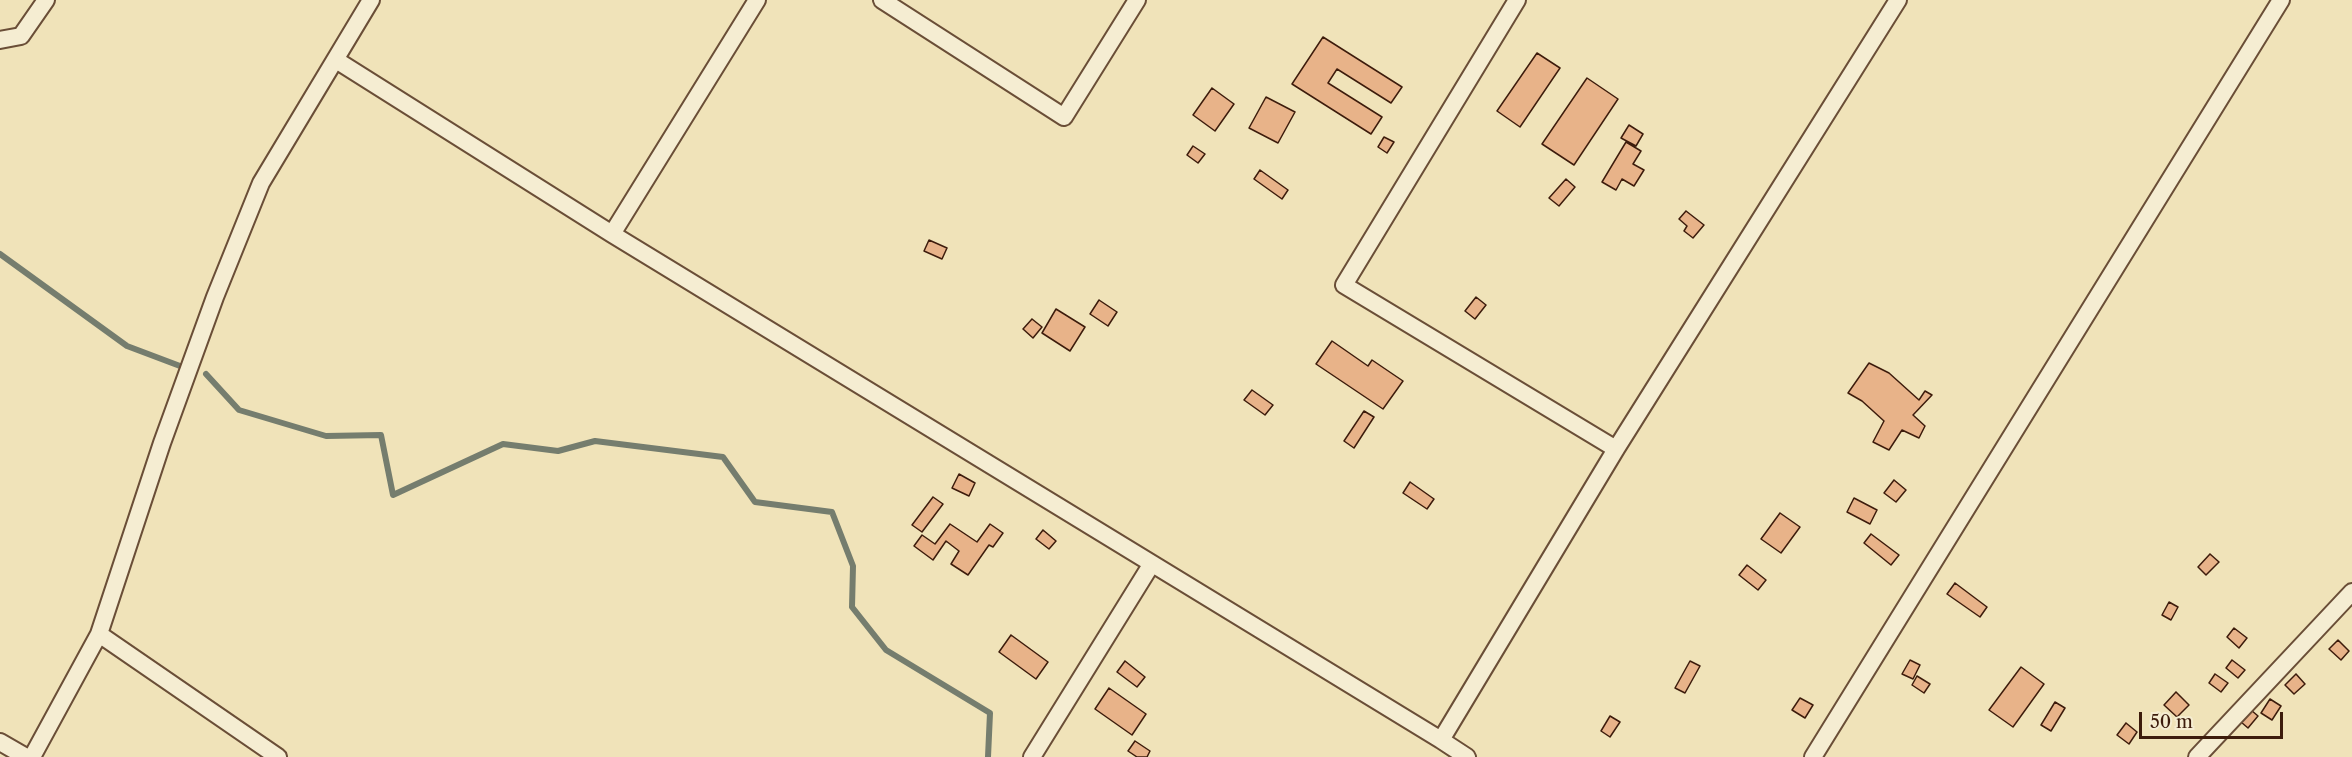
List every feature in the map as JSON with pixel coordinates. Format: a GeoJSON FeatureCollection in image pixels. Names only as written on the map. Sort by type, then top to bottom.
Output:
{"type":"FeatureCollection","features":[{"type":"Feature","properties":{"kind":"street"},"geometry":{"type":"LineString","coordinates":[[0,40],[21,36],[46,0]]}},
{"type":"Feature","properties":{"kind":"street"},"geometry":{"type":"LineString","coordinates":[[32,757],[99,634],[162,443],[215,297],[261,183],[371,0]]}},
{"type":"Feature","properties":{"kind":"street"},"geometry":{"type":"LineString","coordinates":[[612,234],[757,0]]}},
{"type":"Feature","properties":{"kind":"street"},"geometry":{"type":"LineString","coordinates":[[882,0],[1064,117],[1137,0]]}},
{"type":"Feature","properties":{"kind":"street"},"geometry":{"type":"LineString","coordinates":[[1517,0],[1344,285],[1616,448]]}},
{"type":"Feature","properties":{"kind":"street"},"geometry":{"type":"LineString","coordinates":[[1441,740],[1616,448],[1898,0]]}},
{"type":"Feature","properties":{"kind":"street"},"geometry":{"type":"LineString","coordinates":[[1813,757],[2281,0]]}},
{"type":"Feature","properties":{"kind":"street"},"geometry":{"type":"LineString","coordinates":[[336,60],[612,234],[1467,757]]}},
{"type":"Feature","properties":{"kind":"street"},"geometry":{"type":"LineString","coordinates":[[1032,757],[1151,565]]}},
{"type":"Feature","properties":{"kind":"street"},"geometry":{"type":"LineString","coordinates":[[2197,757],[2352,592]]}},
{"type":"Feature","properties":{"kind":"street"},"geometry":{"type":"LineString","coordinates":[[99,634],[278,757]]}},
{"type":"Feature","properties":{"kind":"street"},"geometry":{"type":"LineString","coordinates":[[0,742],[26,757]]}},
{"type":"Feature","properties":{"kind":"building"},"geometry":{"type":"Polygon","coordinates":[[[1323,37],[1402,87],[1391,103],[1337,69],[1328,83],[1382,117],[1371,134],[1292,84],[1323,37]]]}},
{"type":"Feature","properties":{"kind":"building"},"geometry":{"type":"Polygon","coordinates":[[[1537,53],[1560,68],[1520,127],[1497,111],[1537,53]]]}},
{"type":"Feature","properties":{"kind":"building"},"geometry":{"type":"Polygon","coordinates":[[[1587,78],[1618,99],[1574,165],[1542,144],[1587,78]]]}},
{"type":"Feature","properties":{"kind":"building"},"geometry":{"type":"Polygon","coordinates":[[[1212,88],[1234,104],[1215,131],[1193,115],[1212,88]]]}},
{"type":"Feature","properties":{"kind":"building"},"geometry":{"type":"Polygon","coordinates":[[[1266,97],[1295,112],[1278,143],[1249,128],[1266,97]]]}},
{"type":"Feature","properties":{"kind":"building"},"geometry":{"type":"Polygon","coordinates":[[[1629,125],[1643,134],[1636,146],[1621,138],[1629,125]]]}},
{"type":"Feature","properties":{"kind":"building"},"geometry":{"type":"Polygon","coordinates":[[[1384,137],[1394,142],[1387,153],[1378,147],[1384,137]]]}},
{"type":"Feature","properties":{"kind":"building"},"geometry":{"type":"Polygon","coordinates":[[[1626,142],[1641,151],[1633,164],[1644,170],[1634,186],[1622,179],[1616,190],[1602,182],[1626,142]]]}},
{"type":"Feature","properties":{"kind":"building"},"geometry":{"type":"Polygon","coordinates":[[[1193,146],[1205,154],[1198,163],[1187,155],[1193,146]]]}},
{"type":"Feature","properties":{"kind":"building"},"geometry":{"type":"Polygon","coordinates":[[[1260,170],[1288,190],[1282,199],[1254,179],[1260,170]]]}},
{"type":"Feature","properties":{"kind":"building"},"geometry":{"type":"Polygon","coordinates":[[[1566,179],[1575,187],[1559,206],[1549,198],[1566,179]]]}},
{"type":"Feature","properties":{"kind":"building"},"geometry":{"type":"Polygon","coordinates":[[[1686,211],[1704,225],[1693,238],[1684,231],[1687,226],[1679,219],[1686,211]]]}},
{"type":"Feature","properties":{"kind":"building"},"geometry":{"type":"Polygon","coordinates":[[[929,240],[947,248],[942,259],[924,251],[929,240]]]}},
{"type":"Feature","properties":{"kind":"building"},"geometry":{"type":"Polygon","coordinates":[[[1476,297],[1486,305],[1475,319],[1465,311],[1476,297]]]}},
{"type":"Feature","properties":{"kind":"building"},"geometry":{"type":"Polygon","coordinates":[[[1099,300],[1117,312],[1108,326],[1090,314],[1099,300]]]}},
{"type":"Feature","properties":{"kind":"building"},"geometry":{"type":"Polygon","coordinates":[[[1056,309],[1085,327],[1070,351],[1042,333],[1056,309]]]}},
{"type":"Feature","properties":{"kind":"building"},"geometry":{"type":"Polygon","coordinates":[[[1032,319],[1042,327],[1033,338],[1023,329],[1032,319]]]}},
{"type":"Feature","properties":{"kind":"building"},"geometry":{"type":"Polygon","coordinates":[[[1332,341],[1368,366],[1372,360],[1403,381],[1383,409],[1316,364],[1332,341]]]}},
{"type":"Feature","properties":{"kind":"building"},"geometry":{"type":"Polygon","coordinates":[[[1869,363],[1889,373],[1919,400],[1925,391],[1932,395],[1913,415],[1925,426],[1919,438],[1902,430],[1889,450],[1873,442],[1884,421],[1862,401],[1848,393],[1869,363]]]}},
{"type":"Feature","properties":{"kind":"building"},"geometry":{"type":"Polygon","coordinates":[[[1252,390],[1273,405],[1265,415],[1244,400],[1252,390]]]}},
{"type":"Feature","properties":{"kind":"building"},"geometry":{"type":"Polygon","coordinates":[[[1364,411],[1374,417],[1354,448],[1344,441],[1364,411]]]}},
{"type":"Feature","properties":{"kind":"building"},"geometry":{"type":"Polygon","coordinates":[[[959,474],[975,483],[969,496],[952,488],[959,474]]]}},
{"type":"Feature","properties":{"kind":"building"},"geometry":{"type":"Polygon","coordinates":[[[1894,480],[1906,490],[1896,502],[1884,493],[1894,480]]]}},
{"type":"Feature","properties":{"kind":"building"},"geometry":{"type":"Polygon","coordinates":[[[1410,482],[1434,499],[1427,509],[1403,493],[1410,482]]]}},
{"type":"Feature","properties":{"kind":"building"},"geometry":{"type":"Polygon","coordinates":[[[933,497],[943,504],[922,532],[912,525],[933,497]]]}},
{"type":"Feature","properties":{"kind":"building"},"geometry":{"type":"Polygon","coordinates":[[[1854,498],[1877,510],[1870,524],[1847,512],[1854,498]]]}},
{"type":"Feature","properties":{"kind":"building"},"geometry":{"type":"Polygon","coordinates":[[[1780,513],[1800,527],[1781,553],[1761,539],[1780,513]]]}},
{"type":"Feature","properties":{"kind":"building"},"geometry":{"type":"Polygon","coordinates":[[[950,524],[977,542],[990,524],[1003,533],[993,547],[989,545],[968,575],[951,564],[959,551],[946,541],[933,560],[914,546],[922,535],[935,544],[950,524]]]}},
{"type":"Feature","properties":{"kind":"building"},"geometry":{"type":"Polygon","coordinates":[[[1043,530],[1056,541],[1049,549],[1036,539],[1043,530]]]}},
{"type":"Feature","properties":{"kind":"building"},"geometry":{"type":"Polygon","coordinates":[[[1871,534],[1899,555],[1891,565],[1864,543],[1871,534]]]}},
{"type":"Feature","properties":{"kind":"building"},"geometry":{"type":"Polygon","coordinates":[[[2210,554],[2219,562],[2206,575],[2198,567],[2210,554]]]}},
{"type":"Feature","properties":{"kind":"building"},"geometry":{"type":"Polygon","coordinates":[[[1747,565],[1766,580],[1758,590],[1739,575],[1747,565]]]}},
{"type":"Feature","properties":{"kind":"building"},"geometry":{"type":"Polygon","coordinates":[[[1955,583],[1987,607],[1980,617],[1947,594],[1955,583]]]}},
{"type":"Feature","properties":{"kind":"building"},"geometry":{"type":"Polygon","coordinates":[[[2169,602],[2178,607],[2171,620],[2162,615],[2169,602]]]}},
{"type":"Feature","properties":{"kind":"building"},"geometry":{"type":"Polygon","coordinates":[[[2234,628],[2247,638],[2239,648],[2227,637],[2234,628]]]}},
{"type":"Feature","properties":{"kind":"building"},"geometry":{"type":"Polygon","coordinates":[[[1011,635],[1048,662],[1036,679],[999,652],[1011,635]]]}},
{"type":"Feature","properties":{"kind":"building"},"geometry":{"type":"Polygon","coordinates":[[[2338,640],[2349,651],[2341,660],[2329,649],[2338,640]]]}},
{"type":"Feature","properties":{"kind":"building"},"geometry":{"type":"Polygon","coordinates":[[[1910,660],[1920,665],[1913,679],[1902,674],[1910,660]]]}},
{"type":"Feature","properties":{"kind":"building"},"geometry":{"type":"Polygon","coordinates":[[[2232,660],[2245,670],[2238,678],[2226,668],[2232,660]]]}},
{"type":"Feature","properties":{"kind":"building"},"geometry":{"type":"Polygon","coordinates":[[[1125,661],[1145,677],[1137,687],[1117,672],[1125,661]]]}},
{"type":"Feature","properties":{"kind":"building"},"geometry":{"type":"Polygon","coordinates":[[[1690,661],[1700,666],[1685,693],[1675,688],[1690,661]]]}},
{"type":"Feature","properties":{"kind":"building"},"geometry":{"type":"Polygon","coordinates":[[[2021,667],[2044,684],[2013,727],[1989,710],[2021,667]]]}},
{"type":"Feature","properties":{"kind":"building"},"geometry":{"type":"Polygon","coordinates":[[[2215,674],[2228,683],[2221,692],[2209,683],[2215,674]]]}},
{"type":"Feature","properties":{"kind":"building"},"geometry":{"type":"Polygon","coordinates":[[[2296,674],[2305,684],[2294,694],[2285,685],[2296,674]]]}},
{"type":"Feature","properties":{"kind":"building"},"geometry":{"type":"Polygon","coordinates":[[[1917,676],[1930,684],[1924,693],[1912,685],[1917,676]]]}},
{"type":"Feature","properties":{"kind":"building"},"geometry":{"type":"Polygon","coordinates":[[[1109,688],[1146,714],[1132,735],[1095,709],[1109,688]]]}},
{"type":"Feature","properties":{"kind":"building"},"geometry":{"type":"Polygon","coordinates":[[[2176,692],[2189,705],[2177,717],[2164,705],[2176,692]]]}},
{"type":"Feature","properties":{"kind":"building"},"geometry":{"type":"Polygon","coordinates":[[[1800,698],[1813,705],[1805,718],[1792,710],[1800,698]]]}},
{"type":"Feature","properties":{"kind":"building"},"geometry":{"type":"Polygon","coordinates":[[[2270,699],[2281,706],[2272,720],[2261,713],[2270,699]]]}},
{"type":"Feature","properties":{"kind":"building"},"geometry":{"type":"Polygon","coordinates":[[[2055,702],[2065,708],[2051,731],[2041,725],[2055,702]]]}},
{"type":"Feature","properties":{"kind":"building"},"geometry":{"type":"Polygon","coordinates":[[[2251,710],[2258,716],[2248,728],[2241,722],[2251,710]]]}},
{"type":"Feature","properties":{"kind":"building"},"geometry":{"type":"Polygon","coordinates":[[[1610,716],[1620,722],[1610,737],[1601,731],[1610,716]]]}},
{"type":"Feature","properties":{"kind":"building"},"geometry":{"type":"Polygon","coordinates":[[[2126,723],[2137,732],[2129,744],[2117,735],[2126,723]]]}},
{"type":"Feature","properties":{"kind":"building"},"geometry":{"type":"Polygon","coordinates":[[[1135,741],[1150,751],[1147,757],[1137,757],[1128,751],[1135,741]]]}},
{"type":"Feature","properties":{"kind":"waterway"},"geometry":{"type":"LineString","coordinates":[[0,254],[127,346],[180,366]]}},
{"type":"Feature","properties":{"kind":"waterway"},"geometry":{"type":"LineString","coordinates":[[206,374],[239,410],[326,436],[381,435],[393,495],[503,444],[558,451],[595,441],[723,457],[755,502],[832,512],[853,566],[852,607],[886,650],[990,713],[988,757]]}}]}
